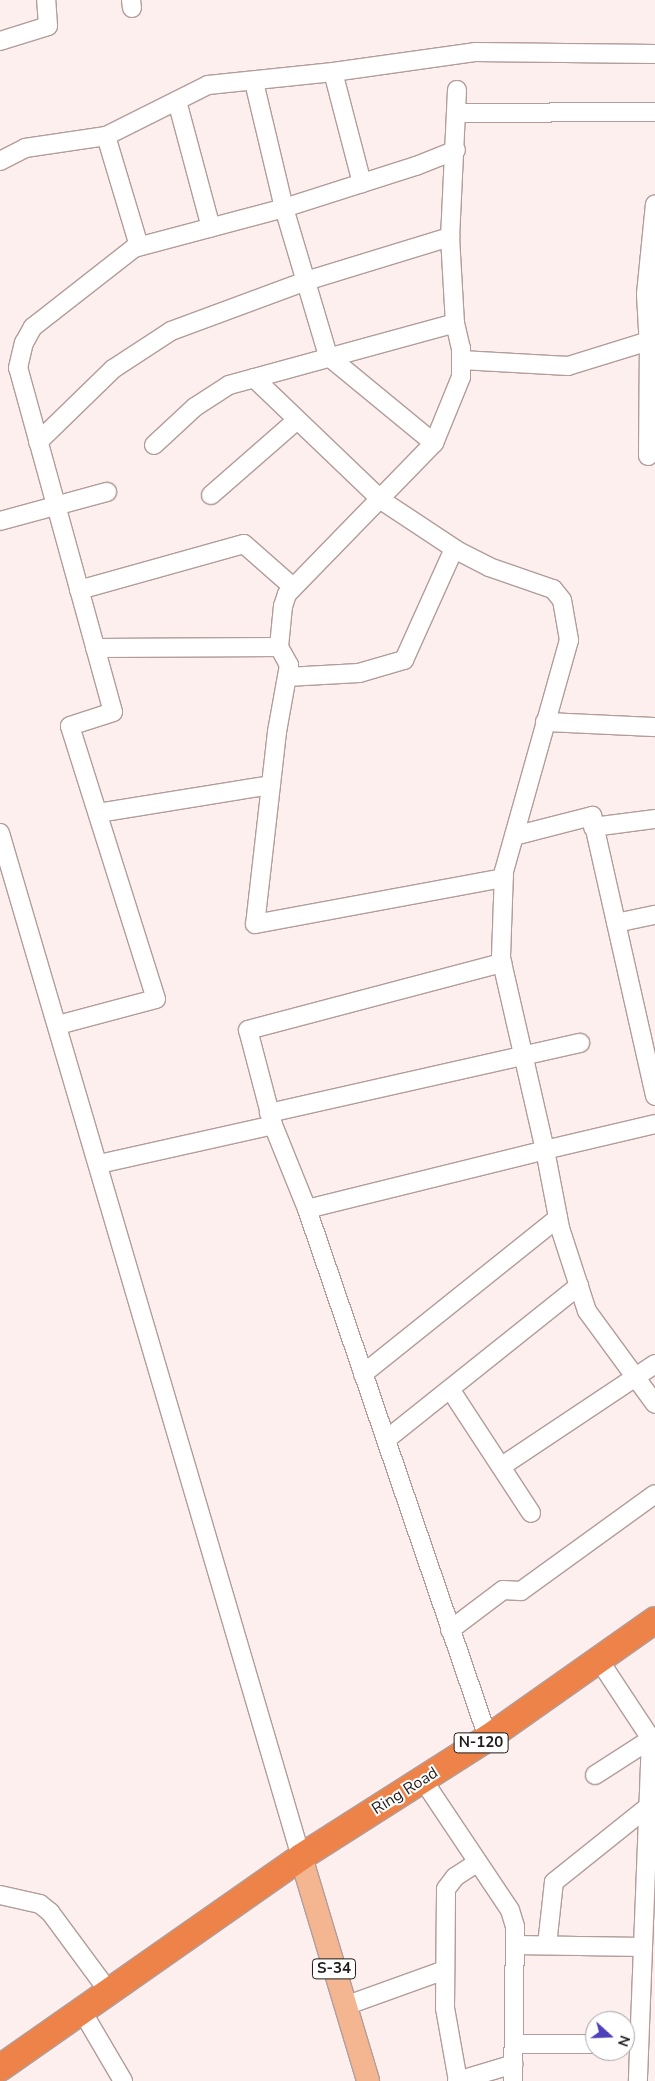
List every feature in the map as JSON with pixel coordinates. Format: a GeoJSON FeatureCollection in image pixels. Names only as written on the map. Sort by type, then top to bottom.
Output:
{"type":"FeatureCollection","features":[{"type":"Feature","properties":{"kind":"highway","name":"Ring Road"},"geometry":{"type":"LineString","coordinates":[[301,1857],[488,1738],[655,1620]]}},
{"type":"Feature","properties":{"kind":"highway","name":"N-120"},"geometry":{"type":"LineString","coordinates":[[0,2068],[301,1857]]}},
{"type":"Feature","properties":{"kind":"main road","name":"S-34"},"geometry":{"type":"LineString","coordinates":[[301,1857],[368,2081]]}},
{"type":"Feature","properties":{"kind":"street"},"geometry":{"type":"LineString","coordinates":[[0,41],[48,26],[46,0]]}},
{"type":"Feature","properties":{"kind":"street"},"geometry":{"type":"LineString","coordinates":[[0,160],[26,148],[106,136],[208,85],[254,82],[475,52],[655,54]]}},
{"type":"Feature","properties":{"kind":"street"},"geometry":{"type":"LineString","coordinates":[[333,72],[362,183]]}},
{"type":"Feature","properties":{"kind":"street"},"geometry":{"type":"LineString","coordinates":[[254,82],[284,208],[328,356],[434,443]]}},
{"type":"Feature","properties":{"kind":"street"},"geometry":{"type":"LineString","coordinates":[[456,90],[456,150],[450,237],[455,323],[461,360],[461,377],[434,443],[381,500],[293,587],[283,606],[279,647],[289,665],[271,785],[255,924],[504,878]]}},
{"type":"Feature","properties":{"kind":"street"},"geometry":{"type":"LineString","coordinates":[[177,101],[211,228]]}},
{"type":"Feature","properties":{"kind":"street"},"geometry":{"type":"LineString","coordinates":[[456,113],[655,112]]}},
{"type":"Feature","properties":{"kind":"street"},"geometry":{"type":"LineString","coordinates":[[106,136],[139,246]]}},
{"type":"Feature","properties":{"kind":"street"},"geometry":{"type":"LineString","coordinates":[[58,1025],[156,999],[70,726],[113,712],[18,368],[33,327],[139,246],[284,208],[456,150]]}},
{"type":"Feature","properties":{"kind":"street"},"geometry":{"type":"LineString","coordinates":[[648,456],[652,340],[646,294],[655,204]]}},
{"type":"Feature","properties":{"kind":"street"},"geometry":{"type":"LineString","coordinates":[[38,442],[113,369],[171,331],[306,281],[450,237]]}},
{"type":"Feature","properties":{"kind":"street"},"geometry":{"type":"LineString","coordinates":[[154,445],[208,398],[228,385],[328,356],[455,323]]}},
{"type":"Feature","properties":{"kind":"street"},"geometry":{"type":"LineString","coordinates":[[461,360],[568,366],[652,340]]}},
{"type":"Feature","properties":{"kind":"street"},"geometry":{"type":"LineString","coordinates":[[254,378],[381,500],[454,549],[489,567],[553,589],[562,600],[569,640],[545,722],[504,878],[502,963],[545,1150],[558,1218],[587,1310],[655,1404]]}},
{"type":"Feature","properties":{"kind":"street"},"geometry":{"type":"LineString","coordinates":[[211,495],[297,420]]}},
{"type":"Feature","properties":{"kind":"street"},"geometry":{"type":"LineString","coordinates":[[0,521],[107,492]]}},
{"type":"Feature","properties":{"kind":"street"},"geometry":{"type":"LineString","coordinates":[[79,590],[244,544],[293,587]]}},
{"type":"Feature","properties":{"kind":"street"},"geometry":{"type":"LineString","coordinates":[[287,677],[359,672],[404,660],[454,549]]}},
{"type":"Feature","properties":{"kind":"street"},"geometry":{"type":"LineString","coordinates":[[95,648],[279,647]]}},
{"type":"Feature","properties":{"kind":"street"},"geometry":{"type":"LineString","coordinates":[[545,722],[655,727]]}},
{"type":"Feature","properties":{"kind":"street"},"geometry":{"type":"LineString","coordinates":[[98,813],[271,785]]}},
{"type":"Feature","properties":{"kind":"street"},"geometry":{"type":"LineString","coordinates":[[514,836],[592,816],[655,1096]]}},
{"type":"Feature","properties":{"kind":"street"},"geometry":{"type":"LineString","coordinates":[[593,827],[655,818]]}},
{"type":"Feature","properties":{"kind":"street"},"geometry":{"type":"LineString","coordinates":[[0,834],[99,1164],[301,1857]]}},
{"type":"Feature","properties":{"kind":"street"},"geometry":{"type":"LineString","coordinates":[[616,923],[655,916]]}},
{"type":"Feature","properties":{"kind":"street"},"geometry":{"type":"LineString","coordinates":[[488,1738],[307,1209],[271,1119],[248,1030],[502,963]]}},
{"type":"Feature","properties":{"kind":"street"},"geometry":{"type":"LineString","coordinates":[[99,1164],[580,1042]]}},
{"type":"Feature","properties":{"kind":"street"},"geometry":{"type":"LineString","coordinates":[[307,1209],[655,1124]]}},
{"type":"Feature","properties":{"kind":"street"},"geometry":{"type":"LineString","coordinates":[[363,1374],[558,1218]]}},
{"type":"Feature","properties":{"kind":"street"},"geometry":{"type":"LineString","coordinates":[[387,1439],[579,1286]]}},
{"type":"Feature","properties":{"kind":"street"},"geometry":{"type":"LineString","coordinates":[[502,1466],[655,1364]]}},
{"type":"Feature","properties":{"kind":"street"},"geometry":{"type":"LineString","coordinates":[[450,1389],[531,1513]]}},
{"type":"Feature","properties":{"kind":"street"},"geometry":{"type":"LineString","coordinates":[[450,1630],[503,1590],[521,1590],[655,1494]]}},
{"type":"Feature","properties":{"kind":"street"},"geometry":{"type":"LineString","coordinates":[[599,1660],[651,1739],[643,1947],[635,2018]]}},
{"type":"Feature","properties":{"kind":"street"},"geometry":{"type":"LineString","coordinates":[[595,1775],[651,1739]]}},
{"type":"Feature","properties":{"kind":"street"},"geometry":{"type":"LineString","coordinates":[[423,1780],[478,1862],[510,1910],[515,1926],[514,2072],[458,2081],[445,2008],[446,1889],[455,1877],[478,1862]]}},
{"type":"Feature","properties":{"kind":"street"},"geometry":{"type":"LineString","coordinates":[[547,1945],[554,1882],[649,1806]]}},
{"type":"Feature","properties":{"kind":"street"},"geometry":{"type":"LineString","coordinates":[[0,1895],[40,1904],[50,1912],[109,1992]]}},
{"type":"Feature","properties":{"kind":"street"},"geometry":{"type":"LineString","coordinates":[[515,1944],[643,1947]]}},
{"type":"Feature","properties":{"kind":"street"},"geometry":{"type":"LineString","coordinates":[[345,2006],[446,1970]]}},
{"type":"Feature","properties":{"kind":"street"},"geometry":{"type":"LineString","coordinates":[[82,2011],[124,2081]]}},
{"type":"Feature","properties":{"kind":"street"},"geometry":{"type":"LineString","coordinates":[[514,2044],[585,2044]]}},
{"type":"Feature","properties":{"kind":"street"},"geometry":{"type":"LineString","coordinates":[[635,2061],[638,2081]]}}]}
